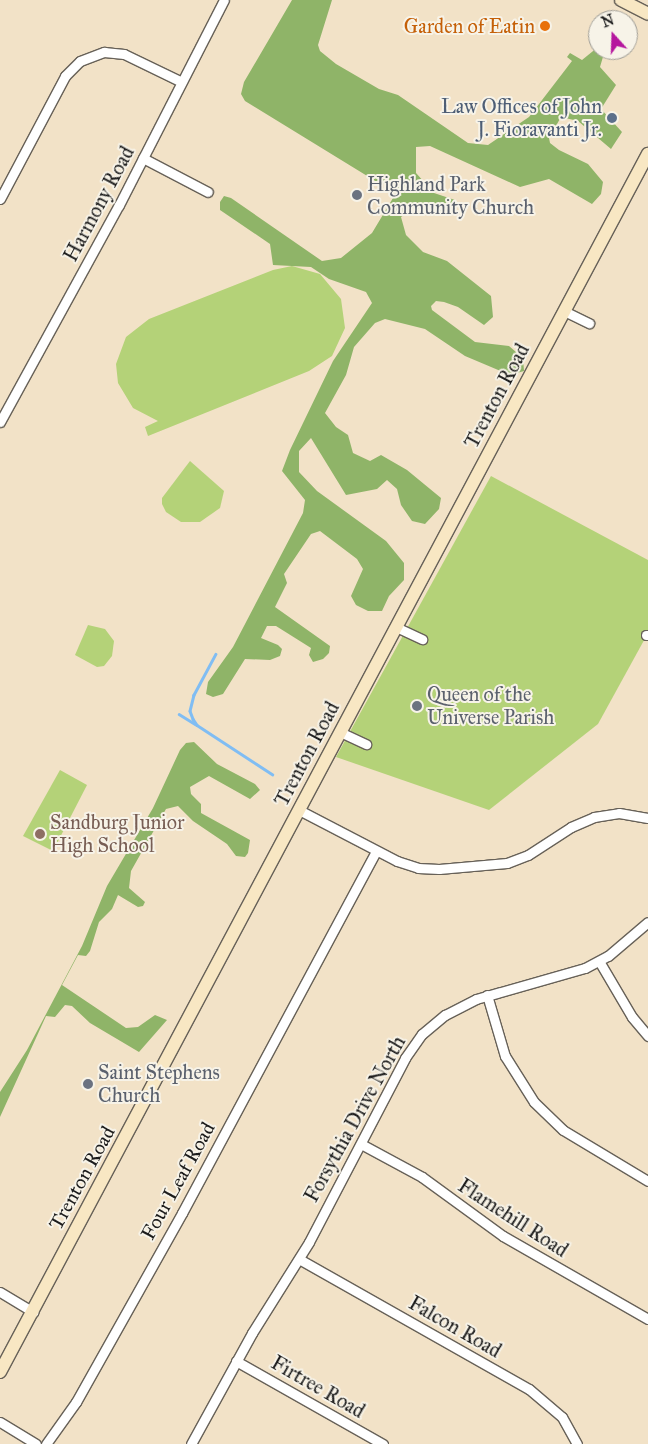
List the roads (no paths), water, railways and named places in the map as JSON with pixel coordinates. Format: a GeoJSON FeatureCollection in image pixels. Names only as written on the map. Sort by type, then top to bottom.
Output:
{"type":"FeatureCollection","features":[{"type":"Feature","properties":{"kind":"main road"},"geometry":{"type":"LineString","coordinates":[[621,0],[639,4],[648,14]]}},
{"type":"Feature","properties":{"kind":"main road","name":"Trenton Road"},"geometry":{"type":"LineString","coordinates":[[0,1372],[648,154]]}},
{"type":"Feature","properties":{"kind":"street","name":"Harmony Road"},"geometry":{"type":"LineString","coordinates":[[0,422],[143,158],[224,0]]}},
{"type":"Feature","properties":{"kind":"street"},"geometry":{"type":"LineString","coordinates":[[0,199],[65,76],[80,61],[95,54],[119,53],[182,82]]}},
{"type":"Feature","properties":{"kind":"street"},"geometry":{"type":"LineString","coordinates":[[143,158],[208,192]]}},
{"type":"Feature","properties":{"kind":"street"},"geometry":{"type":"LineString","coordinates":[[564,310],[589,323]]}},
{"type":"Feature","properties":{"kind":"street"},"geometry":{"type":"LineString","coordinates":[[396,627],[422,639]]}},
{"type":"Feature","properties":{"kind":"street"},"geometry":{"type":"LineString","coordinates":[[340,732],[366,744]]}},
{"type":"Feature","properties":{"kind":"street"},"geometry":{"type":"LineString","coordinates":[[299,810],[376,852],[418,868],[489,866],[528,855],[571,827],[594,817],[619,813],[648,818]]}},
{"type":"Feature","properties":{"kind":"street","name":"Four Leaf Road"},"geometry":{"type":"LineString","coordinates":[[46,1444],[76,1402],[182,1213],[376,852]]}},
{"type":"Feature","properties":{"kind":"street","name":"Forsythia Drive North"},"geometry":{"type":"LineString","coordinates":[[191,1444],[236,1361],[299,1258],[405,1058],[422,1034],[458,1006],[585,968],[599,961],[648,922]]}},
{"type":"Feature","properties":{"kind":"street"},"geometry":{"type":"LineString","coordinates":[[599,961],[632,1017],[648,1036]]}},
{"type":"Feature","properties":{"kind":"street"},"geometry":{"type":"LineString","coordinates":[[487,996],[505,1056],[534,1102],[563,1130],[648,1181]]}},
{"type":"Feature","properties":{"kind":"street","name":"Flamehill Road"},"geometry":{"type":"LineString","coordinates":[[361,1144],[422,1177],[502,1236],[648,1319]]}},
{"type":"Feature","properties":{"kind":"street","name":"Falcon Road"},"geometry":{"type":"LineString","coordinates":[[299,1258],[529,1389],[562,1417],[577,1444]]}},
{"type":"Feature","properties":{"kind":"street"},"geometry":{"type":"LineString","coordinates":[[0,1292],[33,1312]]}},
{"type":"Feature","properties":{"kind":"street","name":"Firtree Road"},"geometry":{"type":"LineString","coordinates":[[236,1361],[383,1444]]}},
{"type":"Feature","properties":{"kind":"street"},"geometry":{"type":"LineString","coordinates":[[0,1422],[36,1444]]}},
{"type":"Feature","properties":{"kind":"waterway"},"geometry":{"type":"LineString","coordinates":[[216,654],[194,695],[190,711],[193,719],[197,725],[272,774]]}},
{"type":"Feature","properties":{"kind":"waterway"},"geometry":{"type":"LineString","coordinates":[[179,714],[195,724]]}},
{"type":"Feature","properties":{"kind":"place","name":"Garden of Eatin"},"geometry":{"type":"Point","coordinates":[545,26]}},
{"type":"Feature","properties":{"kind":"place","name":"Law Offices of John J. Fioravanti Jr."},"geometry":{"type":"Point","coordinates":[612,118]}},
{"type":"Feature","properties":{"kind":"place","name":"Highland Park Community Church"},"geometry":{"type":"Point","coordinates":[357,195]}},
{"type":"Feature","properties":{"kind":"place","name":"Queen of the Universe Parish"},"geometry":{"type":"Point","coordinates":[417,706]}},
{"type":"Feature","properties":{"kind":"place","name":"Sandburg Junior High School"},"geometry":{"type":"Point","coordinates":[40,834]}},
{"type":"Feature","properties":{"kind":"place","name":"Saint Stephens Church"},"geometry":{"type":"Point","coordinates":[88,1084]}}]}
